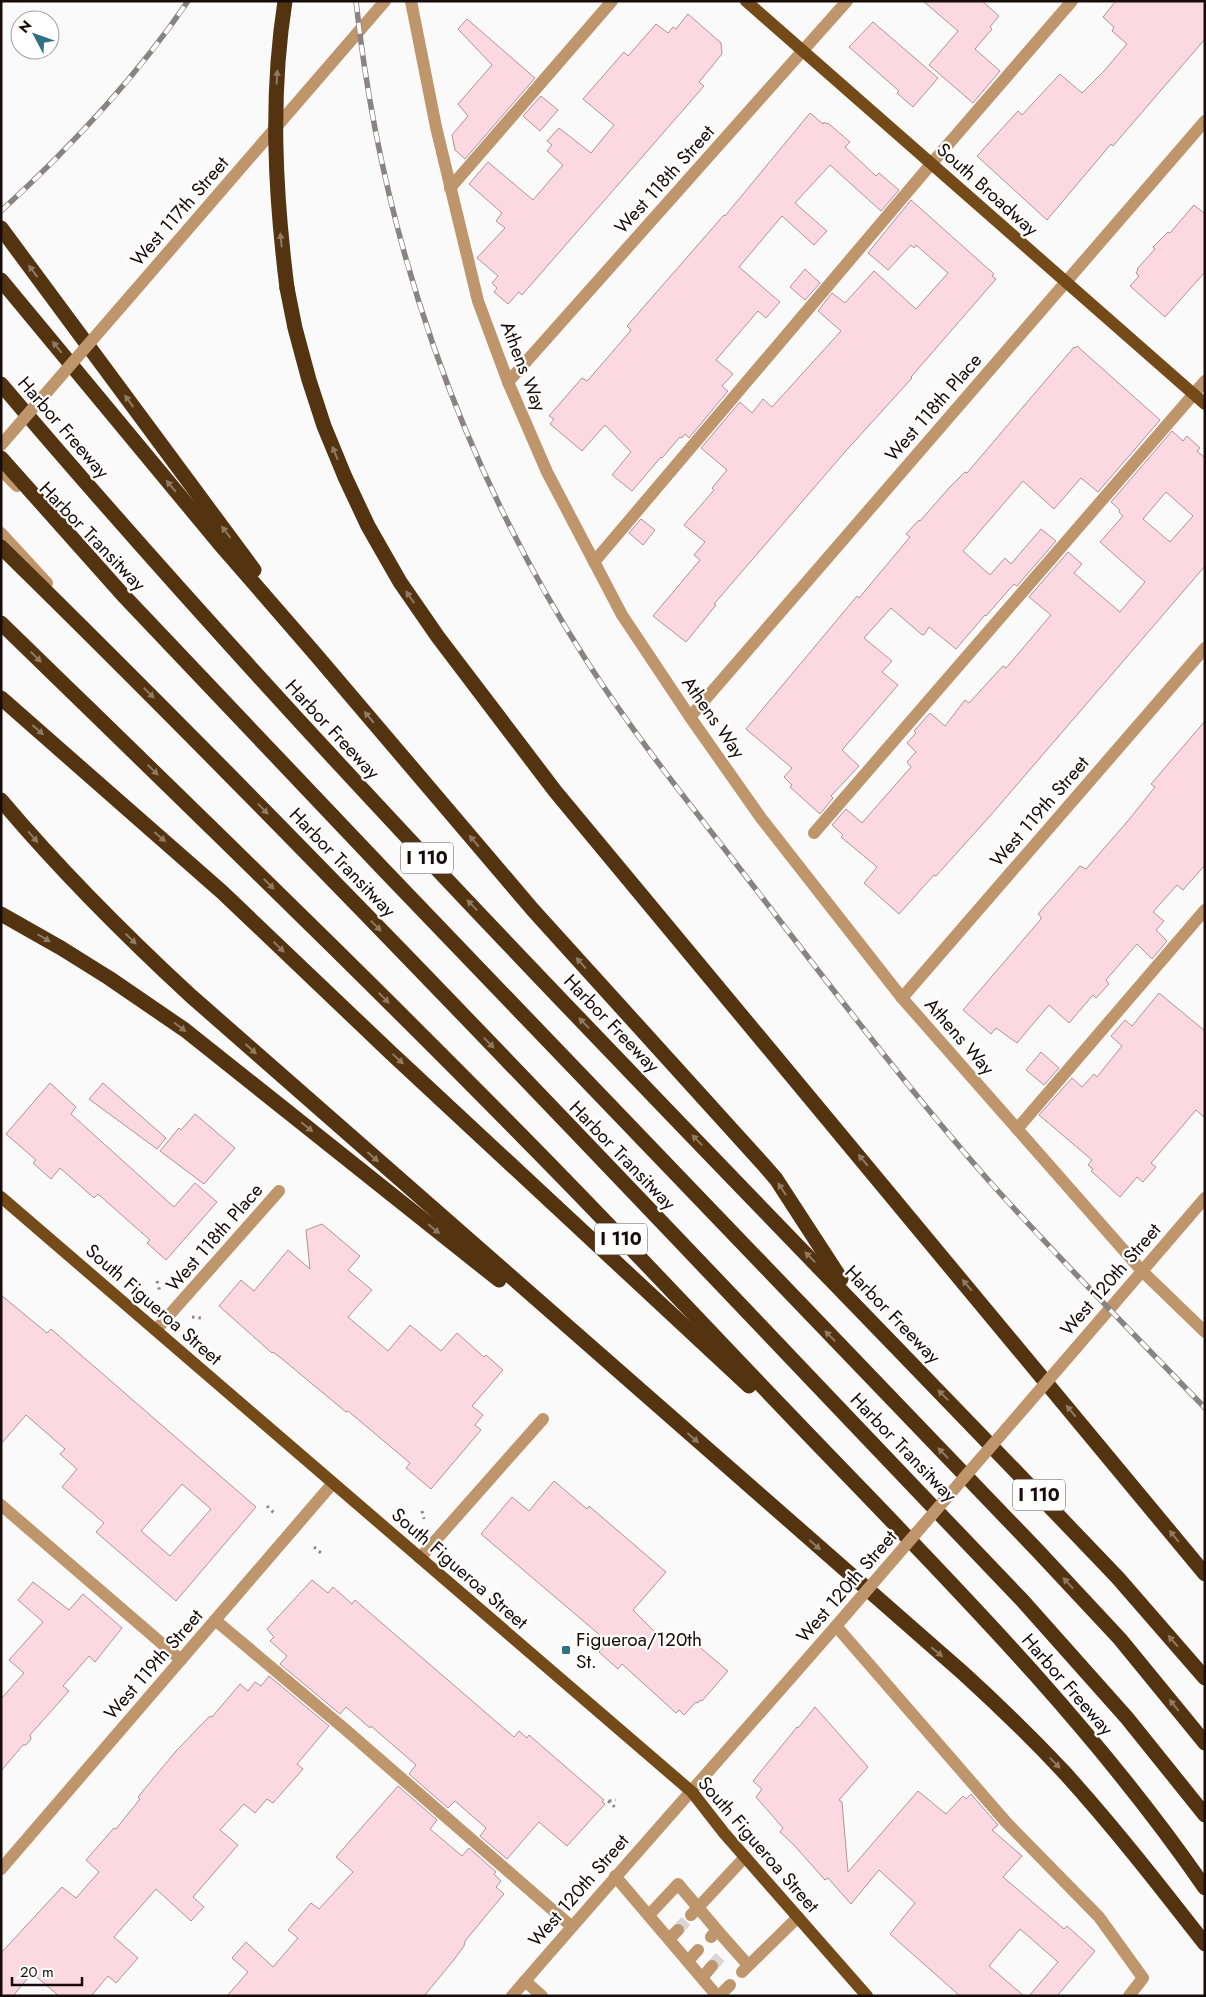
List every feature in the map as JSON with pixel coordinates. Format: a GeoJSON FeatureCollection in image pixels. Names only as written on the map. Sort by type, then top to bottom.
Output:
{"type":"FeatureCollection","features":[{"type":"Feature","properties":{"kind":"highway"},"geometry":{"type":"LineString","coordinates":[[285,1],[279,51],[275,131],[276,186],[287,288],[295,328],[324,426],[345,478],[368,526],[400,582],[438,637],[555,791],[1205,1574]]}},
{"type":"Feature","properties":{"kind":"highway"},"geometry":{"type":"LineString","coordinates":[[1,228],[317,656]]}},
{"type":"Feature","properties":{"kind":"highway"},"geometry":{"type":"LineString","coordinates":[[1,280],[219,544],[533,910],[763,1164],[868,1317]]}},
{"type":"Feature","properties":{"kind":"highway","name":"Harbor Freeway"},"geometry":{"type":"LineString","coordinates":[[1,384],[192,605],[294,716],[470,904],[1118,1578],[1205,1678]]}},
{"type":"Feature","properties":{"kind":"highway"},"geometry":{"type":"LineString","coordinates":[[1,458],[123,594]]}},
{"type":"Feature","properties":{"kind":"highway"},"geometry":{"type":"LineString","coordinates":[[1,547],[115,658]]}},
{"type":"Feature","properties":{"kind":"highway","name":"Harbor Transitway"},"geometry":{"type":"LineString","coordinates":[[123,594],[728,1230],[1043,1557],[1120,1639],[1205,1743]]}},
{"type":"Feature","properties":{"kind":"highway","name":"Harbor Freeway"},"geometry":{"type":"LineString","coordinates":[[1,623],[252,866],[537,1152],[959,1592],[1046,1688],[1118,1772],[1177,1848],[1205,1888]]}},
{"type":"Feature","properties":{"kind":"highway","name":"Harbor Transitway"},"geometry":{"type":"LineString","coordinates":[[115,658],[445,997],[1022,1600],[1127,1718],[1205,1815]]}},
{"type":"Feature","properties":{"kind":"highway"},"geometry":{"type":"LineString","coordinates":[[1,698],[222,892],[865,1495]]}},
{"type":"Feature","properties":{"kind":"highway"},"geometry":{"type":"LineString","coordinates":[[1,800],[60,869],[96,906],[204,1008],[962,1672],[1004,1711],[1063,1771],[1205,1944]]}},
{"type":"Feature","properties":{"kind":"highway"},"geometry":{"type":"LineString","coordinates":[[1,914],[109,978],[185,1030],[656,1405]]}},
{"type":"Feature","properties":{"kind":"main road","name":"South Broadway"},"geometry":{"type":"LineString","coordinates":[[746,1],[1205,404]]}},
{"type":"Feature","properties":{"kind":"main road","name":"South Figueroa Street"},"geometry":{"type":"LineString","coordinates":[[1,1197],[692,1792],[867,1996]]}},
{"type":"Feature","properties":{"kind":"street","name":"West 117th Street"},"geometry":{"type":"LineString","coordinates":[[1,445],[385,1]]}},
{"type":"Feature","properties":{"kind":"street","name":"Athens Way"},"geometry":{"type":"LineString","coordinates":[[411,1],[418,43],[450,188],[478,301],[508,382],[547,472],[622,615],[690,717],[761,818],[902,998],[1142,1271],[1205,1332]]}},
{"type":"Feature","properties":{"kind":"street"},"geometry":{"type":"LineString","coordinates":[[450,188],[612,1]]}},
{"type":"Feature","properties":{"kind":"street","name":"West 118th Street"},"geometry":{"type":"LineString","coordinates":[[508,382],[804,52],[847,1]]}},
{"type":"Feature","properties":{"kind":"street"},"geometry":{"type":"LineString","coordinates":[[594,562],[1072,1]]}},
{"type":"Feature","properties":{"kind":"street","name":"West 118th Place"},"geometry":{"type":"LineString","coordinates":[[690,717],[1205,121]]}},
{"type":"Feature","properties":{"kind":"street"},"geometry":{"type":"LineString","coordinates":[[814,833],[1205,381]]}},
{"type":"Feature","properties":{"kind":"street","name":"Harbor Transitway"},"geometry":{"type":"LineString","coordinates":[[1,470],[123,594]]}},
{"type":"Feature","properties":{"kind":"street","name":"Harbor Transitway"},"geometry":{"type":"LineString","coordinates":[[1,533],[115,658]]}},
{"type":"Feature","properties":{"kind":"street","name":"West 119th Street"},"geometry":{"type":"LineString","coordinates":[[902,998],[1205,648]]}},
{"type":"Feature","properties":{"kind":"street"},"geometry":{"type":"LineString","coordinates":[[1017,1129],[1205,910]]}},
{"type":"Feature","properties":{"kind":"street","name":"West 118th Place"},"geometry":{"type":"LineString","coordinates":[[156,1330],[279,1191]]}},
{"type":"Feature","properties":{"kind":"street","name":"West 120th Street"},"geometry":{"type":"LineString","coordinates":[[512,1996],[646,1840],[692,1792],[1205,1198]]}},
{"type":"Feature","properties":{"kind":"street"},"geometry":{"type":"LineString","coordinates":[[420,1558],[542,1419]]}},
{"type":"Feature","properties":{"kind":"street","name":"West 119th Street"},"geometry":{"type":"LineString","coordinates":[[1,1869],[333,1483]]}},
{"type":"Feature","properties":{"kind":"street"},"geometry":{"type":"LineString","coordinates":[[2,1507],[181,1660]]}},
{"type":"Feature","properties":{"kind":"street"},"geometry":{"type":"LineString","coordinates":[[216,1620],[346,1730],[571,1926]]}},
{"type":"Feature","properties":{"kind":"street"},"geometry":{"type":"LineString","coordinates":[[836,1626],[1006,1822],[1098,1917],[1143,1978],[1129,1996]]}},
{"type":"Feature","properties":{"kind":"street"},"geometry":{"type":"LineString","coordinates":[[694,1911],[745,1856]]}},
{"type":"Feature","properties":{"kind":"street"},"geometry":{"type":"LineString","coordinates":[[615,1876],[649,1915],[673,1934],[688,1962],[718,1996],[730,1984]]}},
{"type":"Feature","properties":{"kind":"street"},"geometry":{"type":"LineString","coordinates":[[649,1915],[678,1884],[694,1911],[745,1969],[798,1917]]}},
{"type":"Feature","properties":{"kind":"street"},"geometry":{"type":"LineString","coordinates":[[688,1962],[698,1950]]}},
{"type":"Feature","properties":{"kind":"street"},"geometry":{"type":"LineString","coordinates":[[702,1978],[712,1966]]}},
{"type":"Feature","properties":{"kind":"street"},"geometry":{"type":"LineString","coordinates":[[525,1980],[542,1996]]}},
{"type":"Feature","properties":{"kind":"path"},"geometry":{"type":"LineString","coordinates":[[157,1281],[160,1292]]}},
{"type":"Feature","properties":{"kind":"path"},"geometry":{"type":"LineString","coordinates":[[189,1316],[201,1318]]}},
{"type":"Feature","properties":{"kind":"path"},"geometry":{"type":"LineString","coordinates":[[267,1506],[275,1514]]}},
{"type":"Feature","properties":{"kind":"path"},"geometry":{"type":"LineString","coordinates":[[422,1511],[424,1519]]}},
{"type":"Feature","properties":{"kind":"path"},"geometry":{"type":"LineString","coordinates":[[314,1547],[321,1553]]}},
{"type":"Feature","properties":{"kind":"path"},"geometry":{"type":"LineString","coordinates":[[616,1800],[608,1801],[616,1808]]}},
{"type":"Feature","properties":{"kind":"building"},"geometry":{"type":"Polygon","coordinates":[[[923,1],[982,1],[999,16],[990,27],[992,29],[975,49],[1000,71],[973,103],[929,65],[958,31],[923,1]]]}},
{"type":"Feature","properties":{"kind":"building"},"geometry":{"type":"Polygon","coordinates":[[[1116,1],[1205,1],[1205,39],[1113,146],[1111,144],[1047,220],[977,156],[1018,111],[1022,115],[1060,74],[1082,93],[1104,71],[1127,44],[1112,31],[1114,27],[1103,17],[1116,1]]]}},
{"type":"Feature","properties":{"kind":"building"},"geometry":{"type":"Polygon","coordinates":[[[688,14],[721,43],[722,54],[699,82],[704,86],[522,295],[519,292],[508,304],[494,292],[497,288],[492,283],[498,276],[477,258],[505,228],[496,221],[502,213],[469,184],[488,162],[533,200],[563,165],[547,151],[552,145],[547,141],[559,128],[591,153],[614,125],[583,99],[624,52],[628,56],[656,24],[668,33],[673,27],[676,29],[688,14]]]}},
{"type":"Feature","properties":{"kind":"building"},"geometry":{"type":"Polygon","coordinates":[[[467,19],[535,78],[465,159],[455,150],[452,135],[468,116],[458,104],[492,65],[458,29],[467,19]]]}},
{"type":"Feature","properties":{"kind":"building"},"geometry":{"type":"Polygon","coordinates":[[[873,22],[938,78],[913,107],[897,93],[899,91],[849,47],[873,22]]]}},
{"type":"Feature","properties":{"kind":"building"},"geometry":{"type":"Polygon","coordinates":[[[541,96],[558,110],[540,131],[523,116],[541,96]]]}},
{"type":"Feature","properties":{"kind":"building"},"geometry":{"type":"Polygon","coordinates":[[[810,113],[823,124],[824,122],[828,123],[850,142],[845,147],[876,176],[879,173],[899,190],[881,211],[830,165],[795,203],[827,231],[814,245],[782,216],[739,267],[780,302],[766,318],[758,311],[716,360],[733,374],[722,386],[728,391],[689,438],[685,434],[682,438],[680,437],[632,491],[612,475],[631,452],[605,425],[582,451],[550,424],[554,419],[549,416],[582,378],[587,381],[589,379],[627,335],[631,330],[627,326],[725,216],[810,113]]]}},
{"type":"Feature","properties":{"kind":"building"},"geometry":{"type":"Polygon","coordinates":[[[911,200],[994,274],[992,276],[996,279],[714,604],[716,605],[686,642],[653,616],[700,560],[694,555],[705,542],[684,525],[714,490],[712,488],[727,470],[701,448],[740,402],[752,413],[763,399],[772,407],[841,331],[818,311],[832,293],[845,303],[874,271],[916,309],[948,273],[916,245],[914,248],[911,245],[888,270],[868,253],[911,200]]]}},
{"type":"Feature","properties":{"kind":"building"},"geometry":{"type":"Polygon","coordinates":[[[1194,205],[1205,214],[1205,272],[1165,317],[1130,286],[1139,276],[1136,273],[1137,269],[1155,249],[1153,247],[1168,232],[1170,233],[1194,205]]]}},
{"type":"Feature","properties":{"kind":"building"},"geometry":{"type":"Polygon","coordinates":[[[805,269],[820,283],[805,300],[790,287],[805,269]]]}},
{"type":"Feature","properties":{"kind":"building"},"geometry":{"type":"Polygon","coordinates":[[[1077,346],[1160,420],[1098,492],[1081,478],[1054,509],[1023,481],[963,551],[990,575],[1005,558],[1011,564],[1041,529],[1056,541],[1017,586],[1014,584],[956,649],[929,627],[924,635],[921,634],[891,608],[864,638],[892,661],[882,672],[898,685],[842,750],[859,766],[831,796],[833,798],[820,814],[790,787],[792,785],[784,777],[792,768],[746,729],[857,596],[859,598],[910,537],[906,534],[965,472],[967,473],[1074,347],[1077,346]]]}},
{"type":"Feature","properties":{"kind":"building"},"geometry":{"type":"Polygon","coordinates":[[[1172,431],[1183,441],[1187,436],[1200,448],[1197,451],[1205,458],[1205,566],[990,816],[899,914],[864,883],[877,867],[841,837],[843,835],[832,825],[846,809],[862,823],[911,767],[907,762],[916,752],[907,743],[916,733],[914,731],[930,713],[945,726],[965,700],[969,703],[1003,666],[1006,668],[1051,615],[1029,597],[1068,552],[1082,564],[1074,573],[1120,612],[1145,582],[1100,542],[1123,516],[1119,512],[1120,510],[1111,502],[1172,431]],[[1166,492],[1143,519],[1170,542],[1193,516],[1166,492]]]}},
{"type":"Feature","properties":{"kind":"building"},"geometry":{"type":"Polygon","coordinates":[[[641,519],[655,530],[643,545],[629,533],[641,519]]]}},
{"type":"Feature","properties":{"kind":"building"},"geometry":{"type":"Polygon","coordinates":[[[1205,721],[1205,865],[1183,890],[1177,885],[1153,912],[1164,921],[1156,930],[1167,941],[1152,959],[1137,944],[1106,980],[1109,984],[1096,998],[1093,995],[1069,1023],[1049,1005],[1017,1043],[996,1028],[991,1034],[963,1010],[1041,919],[1038,914],[1080,866],[1086,869],[1127,822],[1155,787],[1151,784],[1205,721]]]}},
{"type":"Feature","properties":{"kind":"building"},"geometry":{"type":"Polygon","coordinates":[[[1159,993],[1205,1031],[1205,1118],[1196,1110],[1151,1163],[1156,1167],[1143,1182],[1137,1177],[1120,1197],[1091,1171],[1093,1169],[1088,1165],[1092,1160],[1039,1115],[1072,1078],[1082,1087],[1094,1074],[1097,1077],[1122,1046],[1111,1036],[1125,1020],[1132,1026],[1159,993]]]}},
{"type":"Feature","properties":{"kind":"building"},"geometry":{"type":"Polygon","coordinates":[[[1041,1052],[1059,1068],[1044,1085],[1026,1070],[1041,1052]]]}},
{"type":"Feature","properties":{"kind":"building"},"geometry":{"type":"Polygon","coordinates":[[[50,1083],[76,1107],[71,1114],[174,1207],[195,1183],[217,1202],[166,1260],[147,1243],[150,1240],[98,1194],[94,1198],[60,1168],[51,1179],[33,1163],[36,1160],[6,1134],[50,1083]]]}},
{"type":"Feature","properties":{"kind":"building"},"geometry":{"type":"Polygon","coordinates":[[[103,1083],[166,1138],[157,1149],[89,1099],[103,1083]]]}},
{"type":"Feature","properties":{"kind":"building"},"geometry":{"type":"Polygon","coordinates":[[[195,1114],[235,1148],[204,1184],[160,1151],[179,1128],[181,1130],[195,1114]]]}},
{"type":"Feature","properties":{"kind":"building"},"geometry":{"type":"Polygon","coordinates":[[[322,1224],[360,1256],[348,1270],[372,1290],[348,1317],[388,1351],[410,1325],[441,1351],[457,1333],[484,1357],[486,1355],[503,1370],[472,1406],[483,1415],[475,1425],[481,1430],[431,1489],[406,1468],[410,1463],[348,1411],[346,1412],[281,1358],[272,1353],[219,1306],[241,1280],[254,1291],[288,1250],[310,1269],[306,1230],[322,1224]]]}},
{"type":"Feature","properties":{"kind":"building"},"geometry":{"type":"Polygon","coordinates":[[[1,1295],[47,1333],[51,1329],[256,1507],[176,1601],[96,1532],[104,1523],[62,1487],[77,1469],[60,1454],[65,1449],[26,1415],[1,1444],[1,1295]],[[182,1484],[141,1531],[170,1556],[211,1509],[182,1484]]]}},
{"type":"Feature","properties":{"kind":"building"},"geometry":{"type":"Polygon","coordinates":[[[554,1481],[587,1509],[589,1506],[666,1572],[633,1610],[672,1649],[684,1634],[728,1671],[702,1701],[696,1702],[684,1715],[679,1710],[676,1713],[622,1664],[618,1669],[599,1652],[608,1642],[481,1534],[512,1497],[529,1511],[554,1481]]]}},
{"type":"Feature","properties":{"kind":"building"},"geometry":{"type":"Polygon","coordinates":[[[312,1580],[328,1593],[333,1587],[352,1604],[355,1600],[514,1737],[519,1731],[527,1738],[529,1735],[604,1800],[602,1802],[605,1804],[567,1846],[539,1822],[507,1859],[480,1836],[486,1828],[455,1801],[448,1808],[409,1774],[416,1765],[371,1726],[370,1728],[346,1707],[340,1714],[280,1664],[287,1656],[270,1641],[274,1637],[267,1629],[312,1580]]]}},
{"type":"Feature","properties":{"kind":"building"},"geometry":{"type":"Polygon","coordinates":[[[33,1582],[69,1610],[83,1594],[122,1628],[95,1662],[89,1656],[63,1686],[69,1691],[30,1735],[31,1739],[26,1745],[23,1745],[1,1771],[1,1699],[24,1673],[9,1660],[43,1622],[18,1600],[33,1582]]]}},
{"type":"Feature","properties":{"kind":"building"},"geometry":{"type":"Polygon","coordinates":[[[269,1676],[329,1726],[297,1764],[303,1769],[273,1803],[267,1799],[255,1813],[244,1804],[220,1830],[238,1845],[193,1897],[204,1907],[191,1921],[156,1889],[114,1937],[138,1958],[116,1983],[108,1976],[91,1996],[59,1996],[32,1973],[13,1996],[1,1996],[1,1953],[62,1887],[76,1898],[99,1872],[86,1860],[114,1828],[116,1829],[140,1799],[138,1797],[176,1751],[210,1716],[212,1717],[240,1684],[248,1691],[255,1682],[261,1686],[269,1676]]]}},
{"type":"Feature","properties":{"kind":"building"},"geometry":{"type":"Polygon","coordinates":[[[815,1707],[868,1767],[839,1800],[842,1802],[848,1872],[918,1791],[946,1814],[963,1796],[966,1799],[971,1794],[998,1825],[992,1830],[1022,1856],[1003,1877],[1064,1929],[1067,1926],[1095,1951],[1057,1996],[1029,1996],[1058,1962],[1020,1929],[989,1966],[1024,1996],[960,1996],[890,1934],[915,1903],[879,1870],[851,1904],[828,1878],[825,1880],[780,1832],[783,1828],[756,1797],[762,1789],[753,1781],[815,1707]]]}},
{"type":"Feature","properties":{"kind":"building"},"geometry":{"type":"Polygon","coordinates":[[[398,1786],[437,1820],[430,1829],[462,1856],[469,1848],[496,1872],[494,1874],[501,1881],[496,1887],[504,1894],[465,1941],[464,1946],[453,1961],[424,1996],[227,1996],[248,1972],[232,1958],[246,1942],[273,1967],[298,1938],[288,1930],[311,1903],[319,1909],[353,1872],[336,1857],[398,1786]]]}},
{"type":"Feature","properties":{"kind":"tunnel"},"geometry":{"type":"LineString","coordinates":[[678,1930],[691,1915]]}},
{"type":"Feature","properties":{"kind":"tunnel"},"geometry":{"type":"LineString","coordinates":[[712,1966],[723,1954]]}},
{"type":"Feature","properties":{"kind":"railway"},"geometry":{"type":"LineString","coordinates":[[1,211],[101,111],[146,58],[188,1]]}},
{"type":"Feature","properties":{"kind":"railway"},"geometry":{"type":"LineString","coordinates":[[356,1],[368,89],[385,175],[407,261],[433,346],[465,428],[501,509],[542,587],[588,663],[632,727],[907,1083],[1016,1211],[1205,1408]]}},
{"type":"Feature","properties":{"kind":"place","name":"Figueroa/120th St."},"geometry":{"type":"Point","coordinates":[566,1650]}}]}
